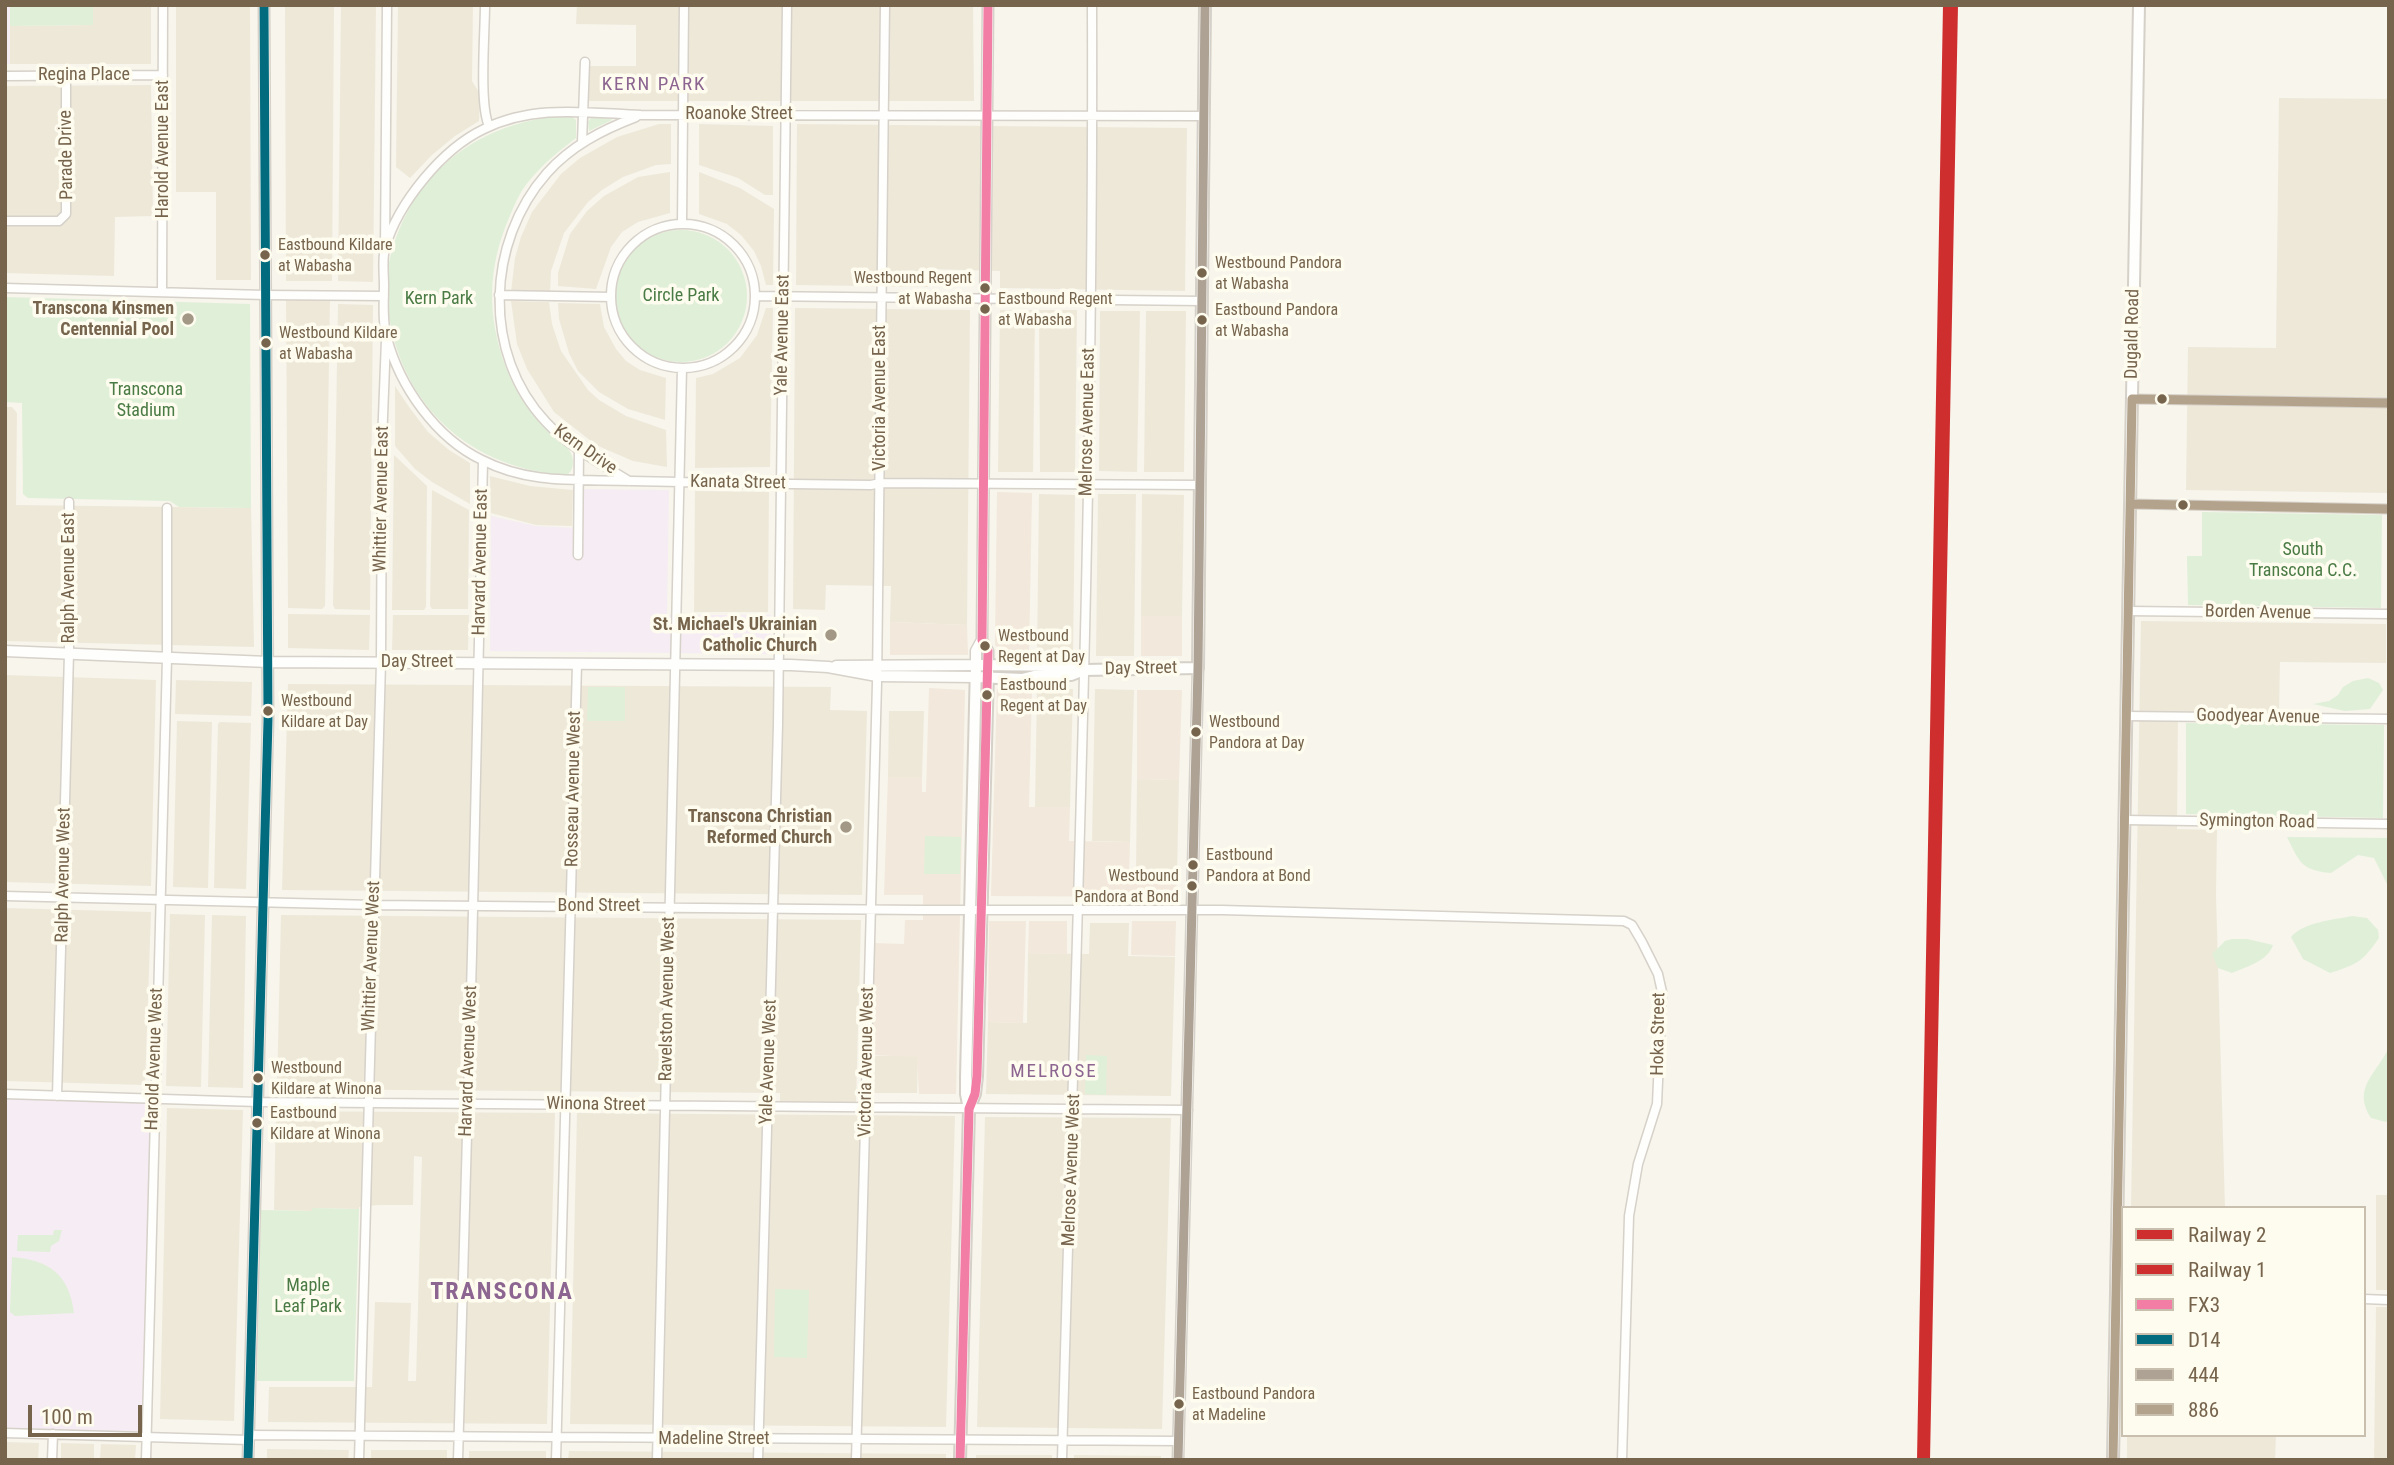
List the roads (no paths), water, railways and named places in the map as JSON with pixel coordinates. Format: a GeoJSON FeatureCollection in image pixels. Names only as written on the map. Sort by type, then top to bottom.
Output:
{"type":"FeatureCollection","features":[{"type":"Feature","properties":{"kind":"main road"},"geometry":{"type":"LineString","coordinates":[[1198,668],[1205,5]]}},
{"type":"Feature","properties":{"kind":"main road","name":"Dugald Road"},"geometry":{"type":"LineString","coordinates":[[2113,1460],[2120,1295],[2126,716],[2139,5]]}},
{"type":"Feature","properties":{"kind":"main road","name":"Day Street"},"geometry":{"type":"LineString","coordinates":[[982,671],[1072,666],[1084,670],[1198,668]]}},
{"type":"Feature","properties":{"kind":"main road"},"geometry":{"type":"LineString","coordinates":[[960,1460],[969,1109],[975,1094],[977,1076],[976,909],[982,671]]}},
{"type":"Feature","properties":{"kind":"street","name":"Harold Avenue East"},"geometry":{"type":"LineString","coordinates":[[162,292],[163,5]]}},
{"type":"Feature","properties":{"kind":"street"},"geometry":{"type":"LineString","coordinates":[[248,1460],[268,662],[264,5]]}},
{"type":"Feature","properties":{"kind":"street"},"geometry":{"type":"LineString","coordinates":[[385,250],[387,5]]}},
{"type":"Feature","properties":{"kind":"street"},"geometry":{"type":"LineString","coordinates":[[485,5],[484,99],[489,126]]}},
{"type":"Feature","properties":{"kind":"street"},"geometry":{"type":"LineString","coordinates":[[682,223],[684,5]]}},
{"type":"Feature","properties":{"kind":"street","name":"Yale Avenue East"},"geometry":{"type":"LineString","coordinates":[[779,665],[787,5]]}},
{"type":"Feature","properties":{"kind":"street","name":"Victoria Avenue East"},"geometry":{"type":"LineString","coordinates":[[877,670],[885,5]]}},
{"type":"Feature","properties":{"kind":"street"},"geometry":{"type":"LineString","coordinates":[[982,671],[988,651],[982,640],[988,5]]}},
{"type":"Feature","properties":{"kind":"street","name":"Melrose Avenue East"},"geometry":{"type":"LineString","coordinates":[[1084,670],[1092,5]]}},
{"type":"Feature","properties":{"kind":"street"},"geometry":{"type":"LineString","coordinates":[[582,142],[584,62]]}},
{"type":"Feature","properties":{"kind":"street","name":"Parade Drive"},"geometry":{"type":"LineString","coordinates":[[5,221],[59,221],[66,214],[66,75]]}},
{"type":"Feature","properties":{"kind":"street","name":"Regina Place"},"geometry":{"type":"LineString","coordinates":[[5,76],[163,75]]}},
{"type":"Feature","properties":{"kind":"street","name":"Roanoke Street"},"geometry":{"type":"LineString","coordinates":[[384,296],[385,250],[408,201],[425,177],[458,145],[489,126],[544,112],[584,111],[640,115],[1203,116]]}},
{"type":"Feature","properties":{"kind":"street","name":"Kern Drive"},"geometry":{"type":"LineString","coordinates":[[629,481],[579,449],[545,420],[514,372],[502,330],[499,295],[506,248],[522,209],[548,171],[598,132],[640,115]]}},
{"type":"Feature","properties":{"kind":"street"},"geometry":{"type":"LineString","coordinates":[[682,223],[713,230],[734,244],[751,271],[755,296],[749,324],[733,347],[710,363],[682,368],[657,363],[635,349],[616,323],[611,297],[617,268],[634,243],[659,228],[682,223]]}},
{"type":"Feature","properties":{"kind":"street"},"geometry":{"type":"LineString","coordinates":[[5,288],[384,296]]}},
{"type":"Feature","properties":{"kind":"street"},"geometry":{"type":"LineString","coordinates":[[499,295],[611,297]]}},
{"type":"Feature","properties":{"kind":"street","name":"Kanata Street"},"geometry":{"type":"LineString","coordinates":[[384,296],[386,337],[412,394],[436,425],[459,446],[482,461],[545,480],[871,485],[1199,485]]}},
{"type":"Feature","properties":{"kind":"street"},"geometry":{"type":"LineString","coordinates":[[755,296],[1202,301]]}},
{"type":"Feature","properties":{"kind":"street","name":"Whittier Avenue East"},"geometry":{"type":"LineString","coordinates":[[381,662],[386,337]]}},
{"type":"Feature","properties":{"kind":"street","name":"Ravelston Avenue West"},"geometry":{"type":"LineString","coordinates":[[657,1460],[678,664],[682,368]]}},
{"type":"Feature","properties":{"kind":"street"},"geometry":{"type":"LineString","coordinates":[[2132,398],[2389,403]]}},
{"type":"Feature","properties":{"kind":"street"},"geometry":{"type":"LineString","coordinates":[[578,555],[579,449]]}},
{"type":"Feature","properties":{"kind":"street","name":"Harvard Avenue East"},"geometry":{"type":"LineString","coordinates":[[479,663],[482,461]]}},
{"type":"Feature","properties":{"kind":"street","name":"Ralph Avenue East"},"geometry":{"type":"LineString","coordinates":[[69,502],[69,653]]}},
{"type":"Feature","properties":{"kind":"street"},"geometry":{"type":"LineString","coordinates":[[2130,503],[2389,509]]}},
{"type":"Feature","properties":{"kind":"street"},"geometry":{"type":"LineString","coordinates":[[167,508],[167,658]]}},
{"type":"Feature","properties":{"kind":"street","name":"Borden Avenue"},"geometry":{"type":"LineString","coordinates":[[2128,611],[2389,614]]}},
{"type":"Feature","properties":{"kind":"street","name":"Day Street"},"geometry":{"type":"LineString","coordinates":[[5,651],[268,662],[779,665],[877,670],[982,671]]}},
{"type":"Feature","properties":{"kind":"street","name":"Ralph Avenue West"},"geometry":{"type":"LineString","coordinates":[[57,1096],[69,653]]}},
{"type":"Feature","properties":{"kind":"street","name":"Harold Avenue West"},"geometry":{"type":"LineString","coordinates":[[146,1460],[167,658]]}},
{"type":"Feature","properties":{"kind":"street","name":"Whittier Avenue West"},"geometry":{"type":"LineString","coordinates":[[359,1460],[381,662]]}},
{"type":"Feature","properties":{"kind":"street","name":"Harvard Avenue West"},"geometry":{"type":"LineString","coordinates":[[458,1460],[479,663]]}},
{"type":"Feature","properties":{"kind":"street","name":"Rosseau Avenue West"},"geometry":{"type":"LineString","coordinates":[[556,1460],[577,664]]}},
{"type":"Feature","properties":{"kind":"street","name":"Yale Avenue West"},"geometry":{"type":"LineString","coordinates":[[758,1460],[779,665]]}},
{"type":"Feature","properties":{"kind":"street"},"geometry":{"type":"LineString","coordinates":[[1178,1460],[1198,668]]}},
{"type":"Feature","properties":{"kind":"street","name":"Victoria Avenue West"},"geometry":{"type":"LineString","coordinates":[[856,1460],[877,670]]}},
{"type":"Feature","properties":{"kind":"street","name":"Melrose Avenue West"},"geometry":{"type":"LineString","coordinates":[[1062,1460],[1074,1109],[1084,670]]}},
{"type":"Feature","properties":{"kind":"street","name":"Goodyear Avenue"},"geometry":{"type":"LineString","coordinates":[[2126,716],[2389,719]]}},
{"type":"Feature","properties":{"kind":"street","name":"Symington Road"},"geometry":{"type":"LineString","coordinates":[[2125,820],[2389,824]]}},
{"type":"Feature","properties":{"kind":"street","name":"Bond Street"},"geometry":{"type":"LineString","coordinates":[[5,896],[374,905],[1193,910]]}},
{"type":"Feature","properties":{"kind":"street","name":"Hoka Street"},"geometry":{"type":"LineString","coordinates":[[1193,910],[1618,920],[1632,925],[1658,974],[1662,992],[1657,1104],[1638,1164],[1629,1216],[1622,1460]]}},
{"type":"Feature","properties":{"kind":"street","name":"Winona Street"},"geometry":{"type":"LineString","coordinates":[[5,1094],[258,1102],[1188,1110]]}},
{"type":"Feature","properties":{"kind":"street"},"geometry":{"type":"LineString","coordinates":[[2366,1300],[2389,1300]]}},
{"type":"Feature","properties":{"kind":"street","name":"Madeline Street"},"geometry":{"type":"LineString","coordinates":[[5,1433],[249,1437],[1179,1441]]}},
{"type":"Feature","properties":{"kind":"street"},"geometry":{"type":"LineString","coordinates":[[52,1460],[53,1434]]}},
{"type":"Feature","properties":{"kind":"rail line","name":"1"},"geometry":{"type":"LineString","coordinates":[[1922,1460],[1948,5]]}},
{"type":"Feature","properties":{"kind":"rail line","name":"2"},"geometry":{"type":"LineString","coordinates":[[1925,1460],[1953,5]]}},
{"type":"Feature","properties":{"kind":"place","name":"Eastbound Kildare at Wabasha"},"geometry":{"type":"Point","coordinates":[265,255]}},
{"type":"Feature","properties":{"kind":"place","name":"Westbound Pandora at Wabasha"},"geometry":{"type":"Point","coordinates":[1202,273]}},
{"type":"Feature","properties":{"kind":"place","name":"Westbound Regent at Wabasha"},"geometry":{"type":"Point","coordinates":[985,288]}},
{"type":"Feature","properties":{"kind":"place","name":"Eastbound Regent at Wabasha"},"geometry":{"type":"Point","coordinates":[985,309]}},
{"type":"Feature","properties":{"kind":"place","name":"Transcona Kinsmen Centennial Pool"},"geometry":{"type":"Point","coordinates":[188,319]}},
{"type":"Feature","properties":{"kind":"place","name":"Eastbound Pandora at Wabasha"},"geometry":{"type":"Point","coordinates":[1202,320]}},
{"type":"Feature","properties":{"kind":"place","name":"Westbound Kildare at Wabasha"},"geometry":{"type":"Point","coordinates":[266,343]}},
{"type":"Feature","properties":{"kind":"place","name":"St. Michael's Ukrainian Catholic Church"},"geometry":{"type":"Point","coordinates":[831,635]}},
{"type":"Feature","properties":{"kind":"place","name":"Westbound Regent at Day"},"geometry":{"type":"Point","coordinates":[985,646]}},
{"type":"Feature","properties":{"kind":"place","name":"Eastbound Regent at Day"},"geometry":{"type":"Point","coordinates":[987,695]}},
{"type":"Feature","properties":{"kind":"place","name":"Westbound Kildare at Day"},"geometry":{"type":"Point","coordinates":[268,711]}},
{"type":"Feature","properties":{"kind":"place","name":"Westbound Pandora at Day"},"geometry":{"type":"Point","coordinates":[1196,732]}},
{"type":"Feature","properties":{"kind":"place","name":"Transcona Christian Reformed Church"},"geometry":{"type":"Point","coordinates":[846,827]}},
{"type":"Feature","properties":{"kind":"place","name":"Eastbound Pandora at Bond"},"geometry":{"type":"Point","coordinates":[1193,865]}},
{"type":"Feature","properties":{"kind":"place","name":"Westbound Pandora at Bond"},"geometry":{"type":"Point","coordinates":[1192,886]}},
{"type":"Feature","properties":{"kind":"place","name":"Westbound Kildare at Winona"},"geometry":{"type":"Point","coordinates":[258,1078]}},
{"type":"Feature","properties":{"kind":"place","name":"Eastbound Kildare at Winona"},"geometry":{"type":"Point","coordinates":[257,1123]}},
{"type":"Feature","properties":{"kind":"place","name":"Eastbound Pandora at Madeline"},"geometry":{"type":"Point","coordinates":[1179,1404]}},
{"type":"Feature","properties":{"kind":"district","name":"KERN PARK"},"geometry":{"type":"Point","coordinates":[654,85]}},
{"type":"Feature","properties":{"kind":"district","name":"MELROSE"},"geometry":{"type":"Point","coordinates":[1054,1072]}},
{"type":"Feature","properties":{"kind":"district","name":"TRANSCONA"},"geometry":{"type":"Point","coordinates":[502,1293]}},
{"type":"Feature","properties":{"kind":"park label","name":"Circle Park"},"geometry":{"type":"Point","coordinates":[681,296]}},
{"type":"Feature","properties":{"kind":"park label","name":"Kern Park"},"geometry":{"type":"Point","coordinates":[439,299]}},
{"type":"Feature","properties":{"kind":"park label","name":"Transcona Stadium"},"geometry":{"type":"Point","coordinates":[146,400]}},
{"type":"Feature","properties":{"kind":"park label","name":"South Transcona C.C."},"geometry":{"type":"Point","coordinates":[2303,560]}},
{"type":"Feature","properties":{"kind":"park label","name":"Maple Leaf Park"},"geometry":{"type":"Point","coordinates":[308,1296]}}]}
